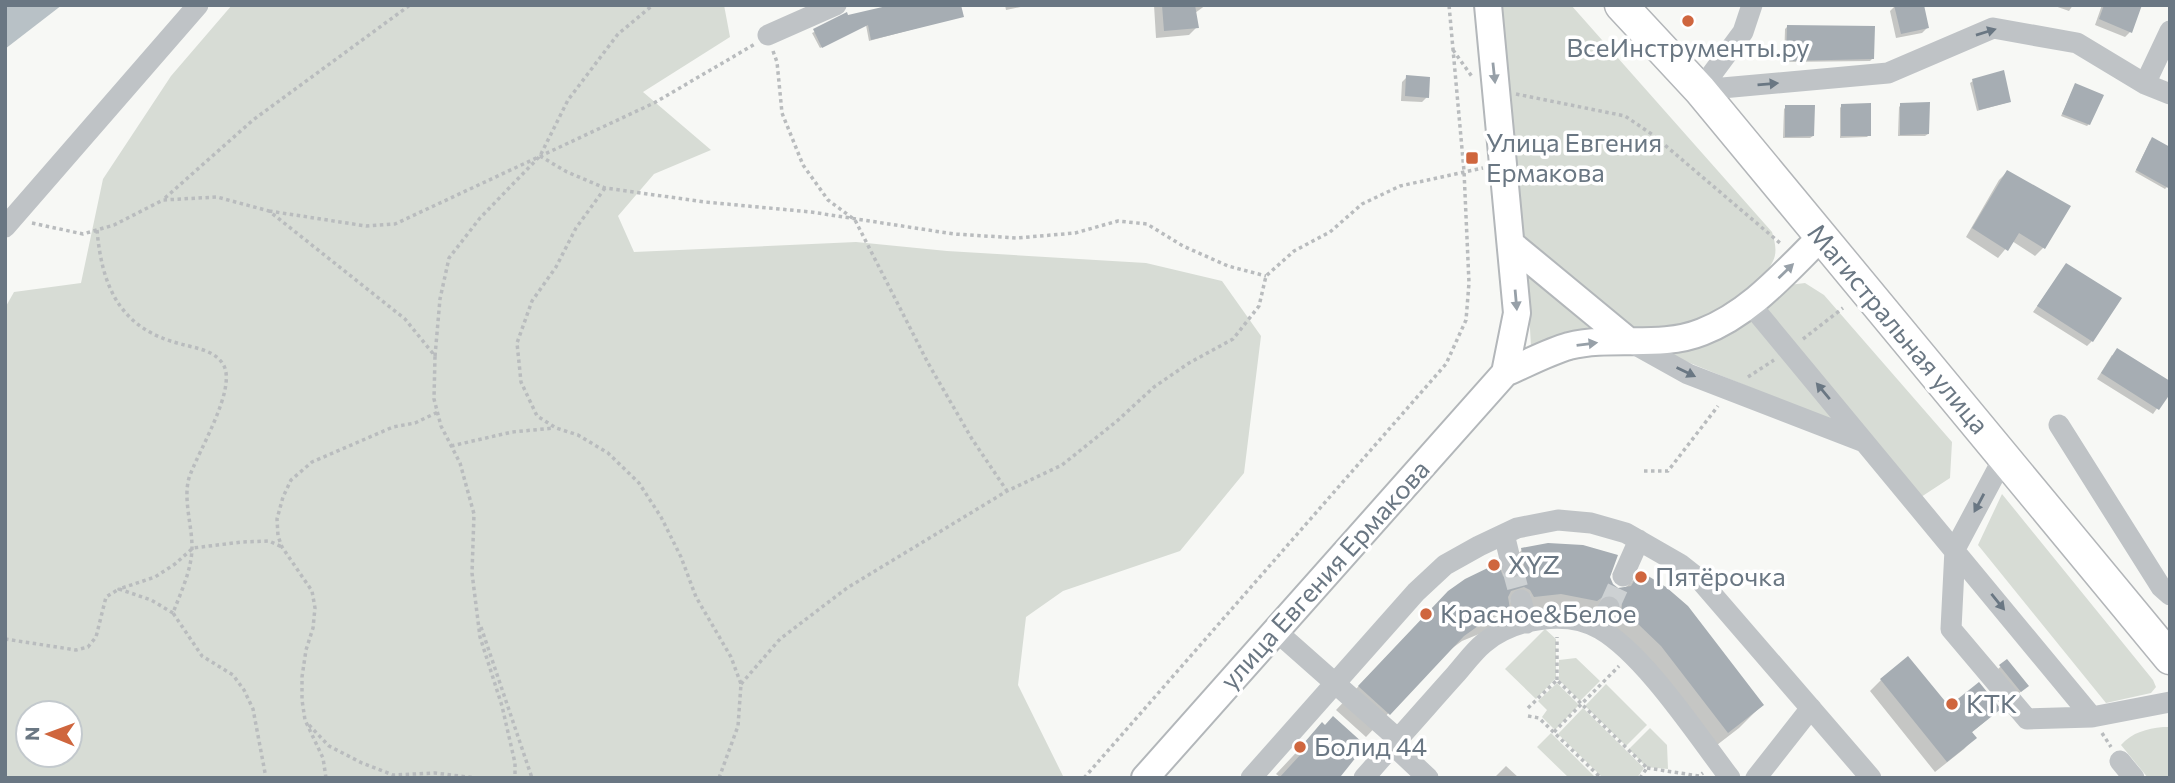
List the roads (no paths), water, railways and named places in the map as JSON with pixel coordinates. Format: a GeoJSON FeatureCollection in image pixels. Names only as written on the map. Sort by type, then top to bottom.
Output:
{"type":"FeatureCollection","features":[{"type":"Feature","properties":{"kind":"highway","name":"Магистральная улица"},"geometry":{"type":"LineString","coordinates":[[1621,5],[1700,90],[2170,658]]}},
{"type":"Feature","properties":{"kind":"main road"},"geometry":{"type":"LineString","coordinates":[[1488,5],[1517,313],[1505,373]]}},
{"type":"Feature","properties":{"kind":"main road","name":"улица Евгения Ермакова"},"geometry":{"type":"LineString","coordinates":[[1145,778],[1505,373],[1569,346],[1626,340],[1665,340],[1701,333],[1751,305],[1822,236]]}},
{"type":"Feature","properties":{"kind":"main road"},"geometry":{"type":"LineString","coordinates":[[1511,244],[1626,340]]}},
{"type":"Feature","properties":{"kind":"street"},"geometry":{"type":"LineString","coordinates":[[9,223],[198,5]]}},
{"type":"Feature","properties":{"kind":"street"},"geometry":{"type":"LineString","coordinates":[[768,36],[836,5]]}},
{"type":"Feature","properties":{"kind":"street"},"geometry":{"type":"LineString","coordinates":[[1700,90],[1743,32],[1752,5]]}},
{"type":"Feature","properties":{"kind":"street"},"geometry":{"type":"LineString","coordinates":[[1700,90],[1888,73],[1993,28],[2077,43],[2145,84],[2170,94]]}},
{"type":"Feature","properties":{"kind":"street"},"geometry":{"type":"LineString","coordinates":[[2145,84],[2170,31]]}},
{"type":"Feature","properties":{"kind":"street"},"geometry":{"type":"LineString","coordinates":[[1751,305],[2092,717]]}},
{"type":"Feature","properties":{"kind":"street"},"geometry":{"type":"LineString","coordinates":[[1626,340],[1688,374],[1866,443]]}},
{"type":"Feature","properties":{"kind":"street"},"geometry":{"type":"LineString","coordinates":[[2059,425],[2166,591],[2135,614]]}},
{"type":"Feature","properties":{"kind":"street"},"geometry":{"type":"LineString","coordinates":[[2004,457],[1955,549],[1951,629],[2027,719],[2092,717],[2170,702]]}},
{"type":"Feature","properties":{"kind":"street"},"geometry":{"type":"LineString","coordinates":[[1251,778],[1416,592],[1445,565],[1517,528],[1558,520],[1591,523],[1626,533],[1680,564],[1699,579],[1871,778]]}},
{"type":"Feature","properties":{"kind":"street"},"geometry":{"type":"LineString","coordinates":[[1504,534],[1512,567]]}},
{"type":"Feature","properties":{"kind":"street"},"geometry":{"type":"LineString","coordinates":[[1623,576],[1639,540]]}},
{"type":"Feature","properties":{"kind":"street"},"geometry":{"type":"LineString","coordinates":[[1521,600],[1527,623]]}},
{"type":"Feature","properties":{"kind":"street"},"geometry":{"type":"LineString","coordinates":[[1599,628],[1609,607]]}},
{"type":"Feature","properties":{"kind":"street"},"geometry":{"type":"LineString","coordinates":[[1364,778],[1482,645],[1501,631],[1527,623],[1557,619],[1573,620],[1599,628],[1631,654],[1724,770]]}},
{"type":"Feature","properties":{"kind":"street"},"geometry":{"type":"LineString","coordinates":[[1276,631],[1335,683],[1429,778]]}},
{"type":"Feature","properties":{"kind":"street"},"geometry":{"type":"LineString","coordinates":[[1756,778],[1811,708]]}},
{"type":"Feature","properties":{"kind":"street"},"geometry":{"type":"LineString","coordinates":[[2120,761],[2134,778]]}},
{"type":"Feature","properties":{"kind":"tunnel"},"geometry":{"type":"LineString","coordinates":[[1512,567],[1521,600]]}},
{"type":"Feature","properties":{"kind":"tunnel"},"geometry":{"type":"LineString","coordinates":[[1609,607],[1623,576]]}},
{"type":"Feature","properties":{"kind":"place","name":"ВсеИнструменты.ру"},"geometry":{"type":"Point","coordinates":[1688,21]}},
{"type":"Feature","properties":{"kind":"place","name":"Улица Евгения Ермакова"},"geometry":{"type":"Point","coordinates":[1472,158]}},
{"type":"Feature","properties":{"kind":"place","name":"XYZ"},"geometry":{"type":"Point","coordinates":[1494,565]}},
{"type":"Feature","properties":{"kind":"place","name":"Пятёрочка"},"geometry":{"type":"Point","coordinates":[1641,577]}},
{"type":"Feature","properties":{"kind":"place","name":"Красное&Белое"},"geometry":{"type":"Point","coordinates":[1426,614]}},
{"type":"Feature","properties":{"kind":"place","name":"КТК"},"geometry":{"type":"Point","coordinates":[1952,704]}},
{"type":"Feature","properties":{"kind":"place","name":"Болид 44"},"geometry":{"type":"Point","coordinates":[1300,747]}}]}
